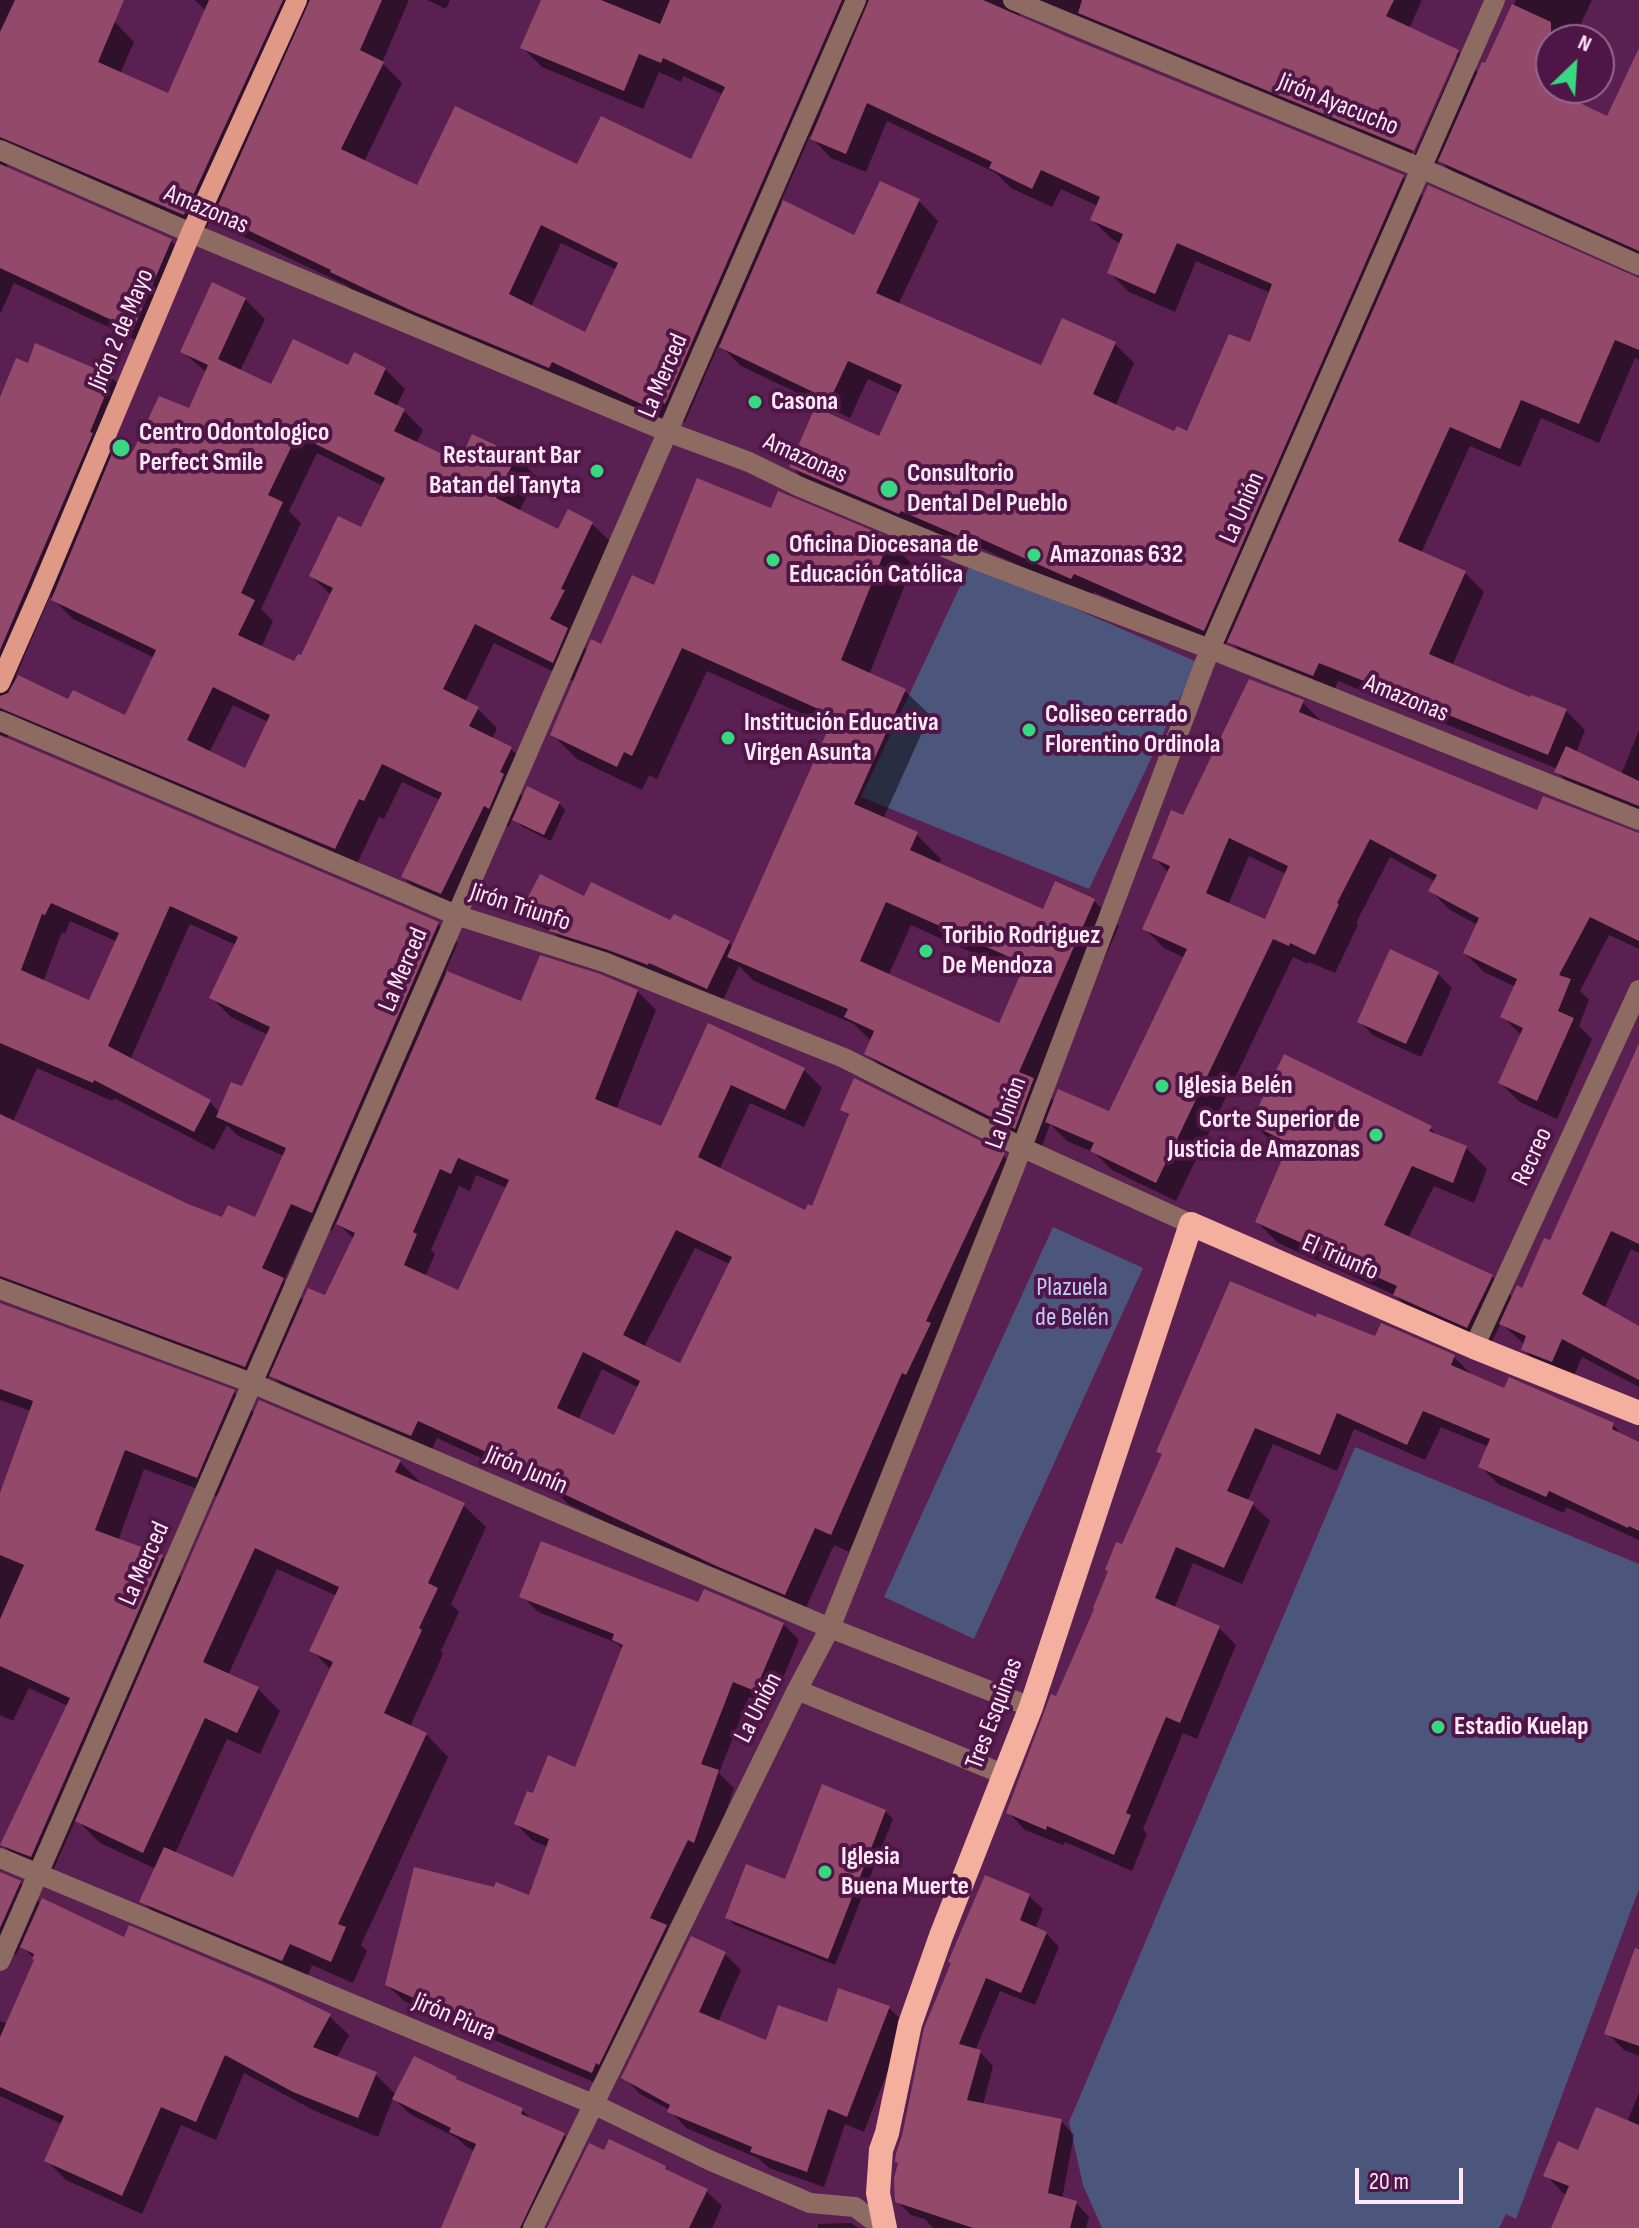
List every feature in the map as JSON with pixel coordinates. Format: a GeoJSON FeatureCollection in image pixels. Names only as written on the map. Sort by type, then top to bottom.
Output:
{"type":"FeatureCollection","features":[{"type":"Feature","properties":{"kind":"highway","name":"El Triunfo"},"geometry":{"type":"LineString","coordinates":[[1191,1224],[1474,1347],[1639,1413]]}},
{"type":"Feature","properties":{"kind":"highway","name":"Tres Esquinas"},"geometry":{"type":"LineString","coordinates":[[884,2228],[878,2193],[881,2150],[910,2024],[941,1936],[1031,1707],[1191,1224]]}},
{"type":"Feature","properties":{"kind":"main road","name":"Jirón 2 de Mayo"},"geometry":{"type":"LineString","coordinates":[[0,683],[191,233],[297,0]]}},
{"type":"Feature","properties":{"kind":"street","name":"La Merced"},"geometry":{"type":"LineString","coordinates":[[0,1961],[856,0]]}},
{"type":"Feature","properties":{"kind":"street","name":"Jirón Ayacucho"},"geometry":{"type":"LineString","coordinates":[[1013,0],[1421,168],[1639,265]]}},
{"type":"Feature","properties":{"kind":"street","name":"La Unión"},"geometry":{"type":"LineString","coordinates":[[533,2228],[830,1628],[1021,1147],[1210,649],[1495,0]]}},
{"type":"Feature","properties":{"kind":"street","name":"Amazonas"},"geometry":{"type":"LineString","coordinates":[[0,150],[668,432],[749,462],[798,486],[963,555],[1210,649],[1639,820]]}},
{"type":"Feature","properties":{"kind":"street","name":"Jirón Triunfo"},"geometry":{"type":"LineString","coordinates":[[0,721],[456,915],[604,962],[844,1058],[1021,1147]]}},
{"type":"Feature","properties":{"kind":"street","name":"Recreo"},"geometry":{"type":"LineString","coordinates":[[1474,1347],[1639,990]]}},
{"type":"Feature","properties":{"kind":"street","name":"El Triunfo"},"geometry":{"type":"LineString","coordinates":[[1021,1147],[1191,1224]]}},
{"type":"Feature","properties":{"kind":"street","name":"Jirón Junín"},"geometry":{"type":"LineString","coordinates":[[0,1289],[252,1383],[830,1628],[1031,1707]]}},
{"type":"Feature","properties":{"kind":"street"},"geometry":{"type":"LineString","coordinates":[[797,1690],[1003,1774]]}},
{"type":"Feature","properties":{"kind":"street","name":"Jirón Piura"},"geometry":{"type":"LineString","coordinates":[[0,1858],[593,2104],[709,2160],[810,2203],[855,2207],[884,2228]]}},
{"type":"Feature","properties":{"kind":"green space","name":"Coliseo cerrado Florentino Ordinola"},"geometry":{"type":"Polygon","coordinates":[[[971,563],[1197,662],[1089,889],[861,797],[971,563]]]}},
{"type":"Feature","properties":{"kind":"green space","name":"Plazuela de Belén"},"geometry":{"type":"Polygon","coordinates":[[[1053,1227],[1143,1268],[974,1639],[884,1597],[1053,1227]]]}},
{"type":"Feature","properties":{"kind":"green space","name":"Estadio Kuelap"},"geometry":{"type":"Polygon","coordinates":[[[1355,1447],[1639,1564],[1639,1889],[1516,2219],[1506,2214],[1499,2228],[1102,2228],[1083,2185],[1069,2122],[1355,1447]]]}},
{"type":"Feature","properties":{"kind":"building"},"geometry":{"type":"Polygon","coordinates":[[[15,0],[124,0],[98,62],[168,93],[209,0],[283,0],[184,215],[0,137],[0,32],[15,0]]]}},
{"type":"Feature","properties":{"kind":"building"},"geometry":{"type":"Polygon","coordinates":[[[310,0],[382,0],[360,50],[384,62],[341,149],[417,185],[455,106],[577,164],[601,116],[691,159],[725,87],[663,58],[661,63],[639,54],[624,91],[520,48],[541,0],[601,0],[660,24],[670,0],[842,0],[665,404],[658,401],[654,410],[552,362],[549,368],[410,310],[214,214],[310,0]],[[541,225],[509,294],[585,332],[618,263],[541,225]]]}},
{"type":"Feature","properties":{"kind":"building"},"geometry":{"type":"Polygon","coordinates":[[[869,0],[983,0],[1404,175],[1204,631],[1074,574],[1071,579],[961,530],[959,536],[789,467],[815,407],[879,436],[902,385],[848,361],[830,400],[719,347],[783,200],[854,235],[880,181],[920,199],[876,293],[1041,365],[1062,318],[1116,342],[1093,394],[1174,431],[1177,426],[1187,431],[1229,334],[1250,342],[1272,284],[1177,243],[1155,294],[1107,273],[1123,234],[1090,220],[1100,197],[1041,170],[1032,189],[989,168],[992,162],[867,103],[846,154],[810,139],[869,0]]]}},
{"type":"Feature","properties":{"kind":"building"},"geometry":{"type":"Polygon","coordinates":[[[1082,0],[1394,0],[1386,16],[1459,50],[1414,151],[1078,13],[1082,0]]]}},
{"type":"Feature","properties":{"kind":"building"},"geometry":{"type":"Polygon","coordinates":[[[1512,4],[1551,22],[1535,24],[1535,104],[1582,104],[1607,116],[1639,48],[1639,251],[1438,161],[1482,62],[1485,63],[1512,4]]]}},
{"type":"Feature","properties":{"kind":"building"},"geometry":{"type":"Polygon","coordinates":[[[0,164],[172,239],[133,330],[0,268],[0,164]]]}},
{"type":"Feature","properties":{"kind":"building"},"geometry":{"type":"Polygon","coordinates":[[[1428,185],[1639,278],[1639,350],[1615,340],[1579,424],[1521,400],[1500,449],[1450,427],[1398,541],[1466,571],[1429,654],[1530,697],[1567,709],[1548,755],[1319,663],[1313,676],[1227,642],[1428,185]]]}},
{"type":"Feature","properties":{"kind":"building"},"geometry":{"type":"Polygon","coordinates":[[[212,282],[246,298],[218,359],[271,384],[293,339],[348,365],[354,352],[386,368],[374,394],[405,409],[394,431],[459,462],[472,434],[517,455],[496,498],[558,529],[568,509],[593,522],[550,619],[568,628],[553,663],[475,624],[443,689],[479,707],[469,726],[512,747],[500,772],[504,774],[489,809],[484,806],[441,894],[401,877],[442,793],[382,764],[364,801],[359,799],[335,849],[0,708],[0,696],[8,693],[18,675],[68,699],[73,690],[125,715],[156,650],[51,600],[116,444],[133,451],[159,396],[189,408],[208,365],[180,352],[212,282]],[[297,435],[268,495],[283,502],[241,593],[255,600],[238,635],[294,661],[298,654],[301,655],[333,588],[309,576],[338,516],[361,527],[385,478],[297,435]],[[213,687],[187,740],[245,768],[270,715],[213,687]]]}},
{"type":"Feature","properties":{"kind":"building"},"geometry":{"type":"Polygon","coordinates":[[[35,343],[113,376],[90,432],[93,433],[0,650],[0,397],[16,358],[28,363],[35,343]]]}},
{"type":"Feature","properties":{"kind":"building"},"geometry":{"type":"Polygon","coordinates":[[[697,478],[771,508],[778,491],[890,538],[841,660],[906,689],[854,804],[918,832],[910,850],[1043,909],[1055,881],[1095,899],[1019,1072],[1034,1078],[1015,1129],[864,1054],[874,1031],[844,1017],[848,1009],[727,957],[834,716],[682,648],[632,756],[624,752],[617,767],[550,735],[591,639],[601,644],[632,575],[654,585],[697,478]],[[886,902],[860,961],[999,1023],[1025,964],[886,902]]]}},
{"type":"Feature","properties":{"kind":"building"},"geometry":{"type":"Polygon","coordinates":[[[1249,679],[1304,700],[1299,712],[1537,810],[1543,796],[1639,833],[1639,941],[1590,917],[1559,975],[1571,979],[1558,1011],[1574,1018],[1537,1101],[1498,1083],[1523,1028],[1500,1017],[1517,979],[1463,953],[1479,918],[1428,891],[1437,875],[1370,839],[1315,955],[1273,939],[1156,1183],[1090,1151],[1094,1143],[1045,1122],[1058,1089],[1109,1111],[1187,949],[1142,929],[1170,866],[1152,858],[1171,810],[1183,815],[1249,679]],[[1229,838],[1206,893],[1265,919],[1288,866],[1229,838]]]}},
{"type":"Feature","properties":{"kind":"building"},"geometry":{"type":"Polygon","coordinates":[[[0,735],[439,922],[312,1213],[291,1204],[262,1268],[284,1278],[245,1367],[0,1276],[0,1114],[188,1204],[222,1217],[228,1205],[255,1217],[286,1148],[216,1117],[231,1082],[242,1086],[270,1027],[209,998],[238,937],[170,906],[108,1046],[211,1100],[194,1132],[94,1080],[93,1083],[0,1043],[0,735]],[[51,903],[45,915],[42,914],[21,970],[89,1000],[119,933],[51,903]]]}},
{"type":"Feature","properties":{"kind":"building"},"geometry":{"type":"Polygon","coordinates":[[[1566,746],[1639,781],[1639,806],[1554,772],[1566,746]]]}},
{"type":"Feature","properties":{"kind":"building"},"geometry":{"type":"Polygon","coordinates":[[[527,786],[560,802],[544,835],[512,820],[527,786]]]}},
{"type":"Feature","properties":{"kind":"building"},"geometry":{"type":"Polygon","coordinates":[[[540,874],[584,896],[591,882],[670,920],[674,914],[730,941],[707,989],[649,963],[549,931],[551,926],[521,911],[540,874]]]}},
{"type":"Feature","properties":{"kind":"building"},"geometry":{"type":"Polygon","coordinates":[[[1390,949],[1439,972],[1406,1044],[1357,1022],[1390,949]]]}},
{"type":"Feature","properties":{"kind":"building"},"geometry":{"type":"Polygon","coordinates":[[[540,955],[638,990],[595,1099],[661,1126],[708,1023],[805,1068],[785,1110],[731,1085],[698,1157],[805,1210],[808,1204],[812,1206],[849,1114],[840,1110],[854,1078],[1005,1153],[926,1321],[931,1323],[906,1375],[902,1373],[831,1535],[815,1528],[785,1595],[547,1486],[550,1481],[418,1421],[411,1436],[269,1376],[308,1288],[325,1295],[355,1233],[336,1224],[447,971],[521,1001],[540,955]],[[458,1158],[451,1174],[440,1169],[413,1232],[417,1234],[404,1265],[458,1290],[509,1180],[458,1158]],[[676,1230],[623,1335],[680,1363],[732,1257],[676,1230]],[[583,1352],[557,1408],[614,1435],[640,1381],[583,1352]]]}},
{"type":"Feature","properties":{"kind":"building"},"geometry":{"type":"Polygon","coordinates":[[[1639,1043],[1639,1244],[1611,1231],[1582,1294],[1639,1326],[1639,1380],[1562,1339],[1552,1362],[1521,1350],[1526,1336],[1499,1324],[1517,1285],[1522,1288],[1544,1238],[1550,1240],[1639,1043]]]}},
{"type":"Feature","properties":{"kind":"building"},"geometry":{"type":"Polygon","coordinates":[[[1284,1054],[1432,1126],[1429,1131],[1467,1146],[1453,1183],[1412,1166],[1384,1225],[1493,1275],[1467,1328],[1393,1295],[1397,1286],[1255,1222],[1289,1143],[1250,1124],[1284,1054]]]}},
{"type":"Feature","properties":{"kind":"building"},"geometry":{"type":"Polygon","coordinates":[[[1230,1281],[1316,1317],[1317,1313],[1375,1336],[1381,1323],[1455,1355],[1451,1365],[1504,1388],[1509,1377],[1614,1423],[1612,1429],[1639,1442],[1639,1531],[1549,1491],[1546,1497],[1478,1467],[1490,1439],[1423,1411],[1407,1445],[1337,1413],[1320,1455],[1255,1428],[1227,1491],[1254,1502],[1224,1568],[1176,1547],[1155,1598],[1220,1626],[1180,1723],[1166,1717],[1126,1813],[1131,1815],[1114,1855],[1047,1826],[1046,1830],[1006,1813],[1051,1694],[1056,1696],[1094,1609],[1116,1542],[1122,1544],[1162,1454],[1156,1452],[1230,1281]]]}},
{"type":"Feature","properties":{"kind":"building"},"geometry":{"type":"Polygon","coordinates":[[[0,1303],[235,1390],[197,1478],[125,1450],[95,1530],[163,1555],[31,1857],[0,1845],[70,1698],[0,1666],[0,1619],[24,1565],[0,1555],[0,1493],[33,1401],[0,1389],[0,1303]]]}},
{"type":"Feature","properties":{"kind":"building"},"geometry":{"type":"Polygon","coordinates":[[[259,1400],[401,1460],[395,1472],[465,1503],[428,1583],[438,1588],[384,1713],[427,1733],[338,1924],[346,1927],[331,1962],[290,1944],[282,1961],[139,1902],[164,1847],[233,1877],[333,1662],[309,1651],[339,1587],[255,1548],[203,1662],[259,1687],[237,1733],[205,1718],[143,1853],[75,1821],[259,1400]]]}},
{"type":"Feature","properties":{"kind":"building"},"geometry":{"type":"Polygon","coordinates":[[[541,1541],[698,1602],[704,1589],[784,1623],[755,1691],[733,1682],[701,1764],[719,1770],[694,1843],[688,1840],[650,1918],[667,1925],[599,2065],[596,2063],[592,2073],[462,2018],[440,2005],[416,1999],[385,1985],[414,1867],[494,1887],[496,1882],[529,1895],[549,1839],[514,1824],[527,1791],[533,1793],[548,1755],[575,1767],[623,1645],[612,1640],[614,1634],[519,1597],[541,1541]]]}},
{"type":"Feature","properties":{"kind":"building","name":"Iglesia Buena Muerte"},"geometry":{"type":"Polygon","coordinates":[[[822,1784],[886,1810],[828,1959],[725,1918],[746,1864],[785,1879],[822,1784]]]}},
{"type":"Feature","properties":{"kind":"building"},"geometry":{"type":"Polygon","coordinates":[[[0,1872],[21,1881],[0,1928],[0,1872]]]}},
{"type":"Feature","properties":{"kind":"building"},"geometry":{"type":"Polygon","coordinates":[[[985,1875],[1030,1894],[1020,1920],[1047,1932],[1021,1993],[986,1978],[959,2044],[981,2050],[967,2100],[1062,2119],[1048,2193],[1077,2201],[1070,2228],[973,2228],[895,2202],[896,2153],[924,2028],[985,1875]]]}},
{"type":"Feature","properties":{"kind":"building"},"geometry":{"type":"Polygon","coordinates":[[[42,1898],[124,1937],[129,1925],[331,2014],[313,2047],[377,2072],[358,2118],[293,2092],[225,2055],[196,2122],[161,2107],[122,2196],[44,2161],[64,2116],[0,2087],[0,2037],[34,1960],[34,1954],[20,1947],[42,1898]]]}},
{"type":"Feature","properties":{"kind":"building"},"geometry":{"type":"Polygon","coordinates":[[[691,1936],[726,1952],[699,2012],[766,2040],[778,2005],[827,2022],[838,1988],[890,2006],[847,2117],[828,2109],[807,2172],[750,2152],[752,2147],[667,2112],[670,2105],[621,2078],[691,1936]]]}},
{"type":"Feature","properties":{"kind":"building"},"geometry":{"type":"Polygon","coordinates":[[[1635,1948],[1639,1949],[1639,2046],[1604,2034],[1635,1948]]]}},
{"type":"Feature","properties":{"kind":"building"},"geometry":{"type":"Polygon","coordinates":[[[414,2056],[456,2079],[523,2108],[521,2114],[565,2133],[520,2228],[441,2228],[476,2144],[392,2099],[414,2056]]]}},
{"type":"Feature","properties":{"kind":"building"},"geometry":{"type":"Polygon","coordinates":[[[1596,2107],[1639,2125],[1639,2228],[1551,2228],[1569,2186],[1543,2176],[1558,2141],[1578,2150],[1596,2107]]]}},
{"type":"Feature","properties":{"kind":"building"},"geometry":{"type":"Polygon","coordinates":[[[609,2139],[708,2189],[689,2228],[547,2228],[589,2143],[604,2150],[609,2139]]]}},
{"type":"Feature","properties":{"kind":"place","name":"Casona"},"geometry":{"type":"Point","coordinates":[755,402]}},
{"type":"Feature","properties":{"kind":"place","name":"Centro Odontologico Perfect Smile"},"geometry":{"type":"Point","coordinates":[121,448]}},
{"type":"Feature","properties":{"kind":"place","name":"Restaurant Bar Batan del Tanyta"},"geometry":{"type":"Point","coordinates":[597,471]}},
{"type":"Feature","properties":{"kind":"place","name":"Consultorio Dental Del Pueblo"},"geometry":{"type":"Point","coordinates":[889,489]}},
{"type":"Feature","properties":{"kind":"place","name":"Amazonas 632"},"geometry":{"type":"Point","coordinates":[1034,555]}},
{"type":"Feature","properties":{"kind":"place","name":"Oficina Diocesana de Educación Católica"},"geometry":{"type":"Point","coordinates":[773,560]}},
{"type":"Feature","properties":{"kind":"place","name":"Coliseo cerrado Florentino Ordinola"},"geometry":{"type":"Point","coordinates":[1029,730]}},
{"type":"Feature","properties":{"kind":"place","name":"Institución Educativa Virgen Asunta"},"geometry":{"type":"Point","coordinates":[728,738]}},
{"type":"Feature","properties":{"kind":"place","name":"Toribio Rodriguez De Mendoza"},"geometry":{"type":"Point","coordinates":[926,951]}},
{"type":"Feature","properties":{"kind":"place","name":"Iglesia Belén"},"geometry":{"type":"Point","coordinates":[1162,1086]}},
{"type":"Feature","properties":{"kind":"place","name":"Corte Superior de Justicia de Amazonas"},"geometry":{"type":"Point","coordinates":[1376,1135]}},
{"type":"Feature","properties":{"kind":"place","name":"Estadio Kuelap"},"geometry":{"type":"Point","coordinates":[1438,1727]}},
{"type":"Feature","properties":{"kind":"place","name":"Iglesia Buena Muerte"},"geometry":{"type":"Point","coordinates":[825,1872]}}]}
